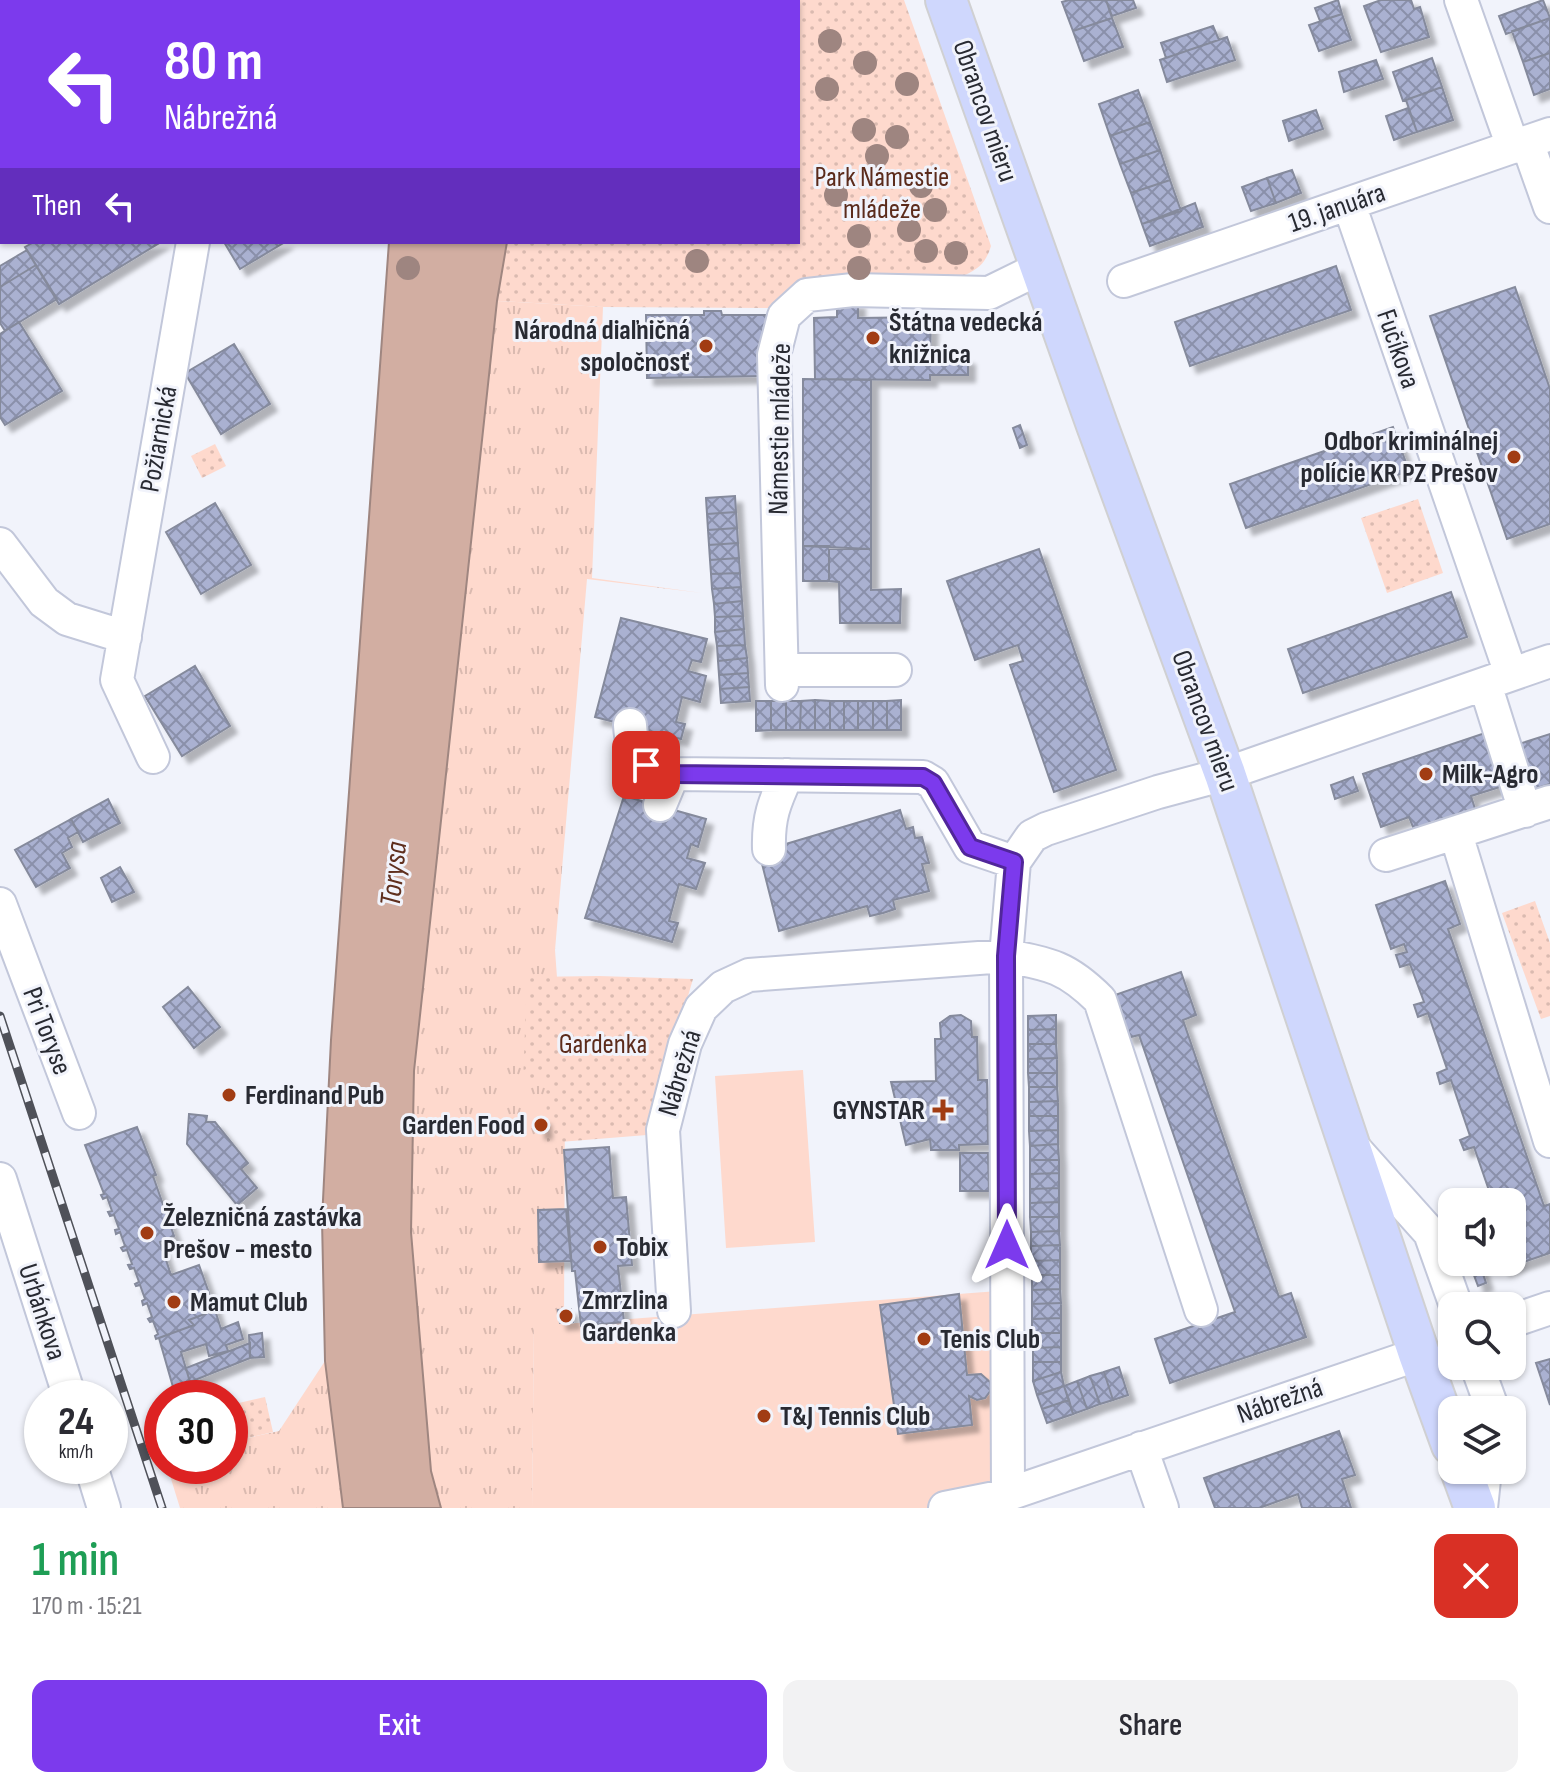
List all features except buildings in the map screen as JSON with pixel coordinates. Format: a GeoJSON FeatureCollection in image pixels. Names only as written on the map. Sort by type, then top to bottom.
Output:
{"type":"FeatureCollection","features":[{"type":"Feature","properties":{"kind":"main road","name":"Obrancov mieru"},"geometry":{"type":"LineString","coordinates":[[946,0],[1040,268],[1225,774],[1438,1406]]}},
{"type":"Feature","properties":{"kind":"main road"},"geometry":{"type":"LineString","coordinates":[[1467,1484],[1478,1508]]}},
{"type":"Feature","properties":{"kind":"street"},"geometry":{"type":"LineString","coordinates":[[1461,0],[1530,141],[1550,207]]}},
{"type":"Feature","properties":{"kind":"street","name":"19. januára"},"geometry":{"type":"LineString","coordinates":[[1124,281],[1530,141]]}},
{"type":"Feature","properties":{"kind":"street","name":"Fučíkova"},"geometry":{"type":"LineString","coordinates":[[1349,204],[1538,807]]}},
{"type":"Feature","properties":{"kind":"street","name":"Požiarnická"},"geometry":{"type":"LineString","coordinates":[[153,757],[117,680],[193,244]]}},
{"type":"Feature","properties":{"kind":"street","name":"Námestie mládeže"},"geometry":{"type":"LineString","coordinates":[[895,670],[782,677],[774,355],[784,316],[807,295],[853,290],[989,293],[1040,268]]}},
{"type":"Feature","properties":{"kind":"street"},"geometry":{"type":"LineString","coordinates":[[0,544],[44,602],[67,619],[125,637]]}},
{"type":"Feature","properties":{"kind":"street"},"geometry":{"type":"LineString","coordinates":[[1008,1494],[1006,956],[1014,862],[1032,836],[1046,829],[1158,792],[1225,774],[1550,661]]}},
{"type":"Feature","properties":{"kind":"street"},"geometry":{"type":"LineString","coordinates":[[630,725],[636,754],[646,765],[673,774],[923,777],[933,783],[970,847],[1014,862]]}},
{"type":"Feature","properties":{"kind":"street"},"geometry":{"type":"LineString","coordinates":[[660,805],[673,774]]}},
{"type":"Feature","properties":{"kind":"street"},"geometry":{"type":"LineString","coordinates":[[769,849],[768,822],[787,775]]}},
{"type":"Feature","properties":{"kind":"street"},"geometry":{"type":"LineString","coordinates":[[1386,855],[1538,807]]}},
{"type":"Feature","properties":{"kind":"street"},"geometry":{"type":"LineString","coordinates":[[1456,834],[1550,1141]]}},
{"type":"Feature","properties":{"kind":"street","name":"Pri Toryse"},"geometry":{"type":"LineString","coordinates":[[0,904],[79,1113]]}},
{"type":"Feature","properties":{"kind":"street","name":"Nábrežná"},"geometry":{"type":"LineString","coordinates":[[674,1311],[663,1130],[685,1044],[701,1008],[723,987],[749,975],[1006,956],[1047,963],[1078,978],[1100,1000],[1201,1310]]}},
{"type":"Feature","properties":{"kind":"street"},"geometry":{"type":"LineString","coordinates":[[1347,1140],[1430,1233],[1451,1292]]}},
{"type":"Feature","properties":{"kind":"street","name":"Urbánkova"},"geometry":{"type":"LineString","coordinates":[[0,1179],[64,1380]]}},
{"type":"Feature","properties":{"kind":"street"},"geometry":{"type":"LineString","coordinates":[[1526,1316],[1550,1308]]}},
{"type":"Feature","properties":{"kind":"street","name":"Nábrežná"},"geometry":{"type":"LineString","coordinates":[[945,1508],[1008,1494],[1419,1354]]}},
{"type":"Feature","properties":{"kind":"street"},"geometry":{"type":"LineString","coordinates":[[1141,1448],[1162,1508]]}},
{"type":"Feature","properties":{"kind":"street"},"geometry":{"type":"LineString","coordinates":[[97,1484],[104,1508]]}},
{"type":"Feature","properties":{"kind":"street"},"geometry":{"type":"LineString","coordinates":[[1478,1508],[1482,1484]]}},
{"type":"Feature","properties":{"kind":"green space","name":"Park Námestie mládeže"},"geometry":{"type":"Polygon","coordinates":[[[800,0],[904,0],[991,246],[978,267],[965,275],[831,279],[780,308],[603,307],[497,301],[507,244],[800,244],[800,0]]]}},
{"type":"Feature","properties":{"kind":"green space"},"geometry":{"type":"Polygon","coordinates":[[[497,301],[603,307],[592,578],[702,593],[587,579],[555,950],[565,1087],[564,1324],[534,1324],[532,1508],[441,1508],[431,1471],[411,1232],[414,1071],[497,301]]]}},
{"type":"Feature","properties":{"kind":"green space"},"geometry":{"type":"Polygon","coordinates":[[[215,444],[226,466],[202,478],[191,456],[215,444]]]}},
{"type":"Feature","properties":{"kind":"green space"},"geometry":{"type":"Polygon","coordinates":[[[1418,499],[1443,573],[1387,593],[1361,518],[1418,499]]]}},
{"type":"Feature","properties":{"kind":"green space"},"geometry":{"type":"Polygon","coordinates":[[[1535,901],[1550,943],[1550,1016],[1541,1019],[1502,913],[1535,901]]]}},
{"type":"Feature","properties":{"kind":"green space","name":"Gardenka"},"geometry":{"type":"Polygon","coordinates":[[[527,977],[693,979],[647,1135],[547,1143],[546,1082],[523,1082],[527,977]]]}},
{"type":"Feature","properties":{"kind":"green space"},"geometry":{"type":"Polygon","coordinates":[[[803,1070],[815,1242],[726,1248],[715,1076],[803,1070]]]}},
{"type":"Feature","properties":{"kind":"green space","name":"T&J Tennis Club"},"geometry":{"type":"Polygon","coordinates":[[[998,1291],[992,1508],[532,1508],[534,1324],[998,1291]]]}},
{"type":"Feature","properties":{"kind":"green space"},"geometry":{"type":"Polygon","coordinates":[[[325,1361],[343,1508],[180,1508],[173,1484],[248,1484],[248,1438],[279,1431],[325,1361]]]}},
{"type":"Feature","properties":{"kind":"green space"},"geometry":{"type":"Polygon","coordinates":[[[265,1397],[273,1432],[248,1438],[248,1401],[265,1397]]]}},
{"type":"Feature","properties":{"kind":"water","name":"Torysa"},"geometry":{"type":"Polygon","coordinates":[[[389,244],[507,244],[497,301],[414,1071],[411,1232],[431,1471],[441,1508],[343,1508],[325,1361],[322,1220],[331,1040],[389,244]]]}},
{"type":"Feature","properties":{"kind":"railway"},"geometry":{"type":"LineString","coordinates":[[0,1016],[162,1508]]}},
{"type":"Feature","properties":{"kind":"place","name":"Štátna vedecká knižnica"},"geometry":{"type":"Point","coordinates":[873,338]}},
{"type":"Feature","properties":{"kind":"place","name":"Národná diaľničná spoločnosť"},"geometry":{"type":"Point","coordinates":[706,346]}},
{"type":"Feature","properties":{"kind":"place","name":"Odbor kriminálnej polície KR PZ Prešov"},"geometry":{"type":"Point","coordinates":[1514,457]}},
{"type":"Feature","properties":{"kind":"place","name":"Milk-Agro"},"geometry":{"type":"Point","coordinates":[1426,774]}},
{"type":"Feature","properties":{"kind":"place","name":"Ferdinand Pub"},"geometry":{"type":"Point","coordinates":[229,1095]}},
{"type":"Feature","properties":{"kind":"place","name":"GYNSTAR"},"geometry":{"type":"Point","coordinates":[943,1110]}},
{"type":"Feature","properties":{"kind":"place","name":"Garden Food"},"geometry":{"type":"Point","coordinates":[541,1125]}},
{"type":"Feature","properties":{"kind":"place","name":"Železničná zastávka Prešov - mesto"},"geometry":{"type":"Point","coordinates":[147,1233]}},
{"type":"Feature","properties":{"kind":"place","name":"Tobix"},"geometry":{"type":"Point","coordinates":[600,1247]}},
{"type":"Feature","properties":{"kind":"place","name":"Mamut Club"},"geometry":{"type":"Point","coordinates":[174,1302]}},
{"type":"Feature","properties":{"kind":"place","name":"Zmrzlina Gardenka"},"geometry":{"type":"Point","coordinates":[566,1316]}},
{"type":"Feature","properties":{"kind":"place","name":"Tenis Club"},"geometry":{"type":"Point","coordinates":[924,1339]}},
{"type":"Feature","properties":{"kind":"place","name":"T&J Tennis Club"},"geometry":{"type":"Point","coordinates":[764,1416]}},
{"type":"Feature","properties":{"kind":"route"},"geometry":{"type":"LineString","coordinates":[[646,765],[673,774],[923,777],[933,783],[970,847],[1014,862],[1006,956],[1007,1245]]}}]}
